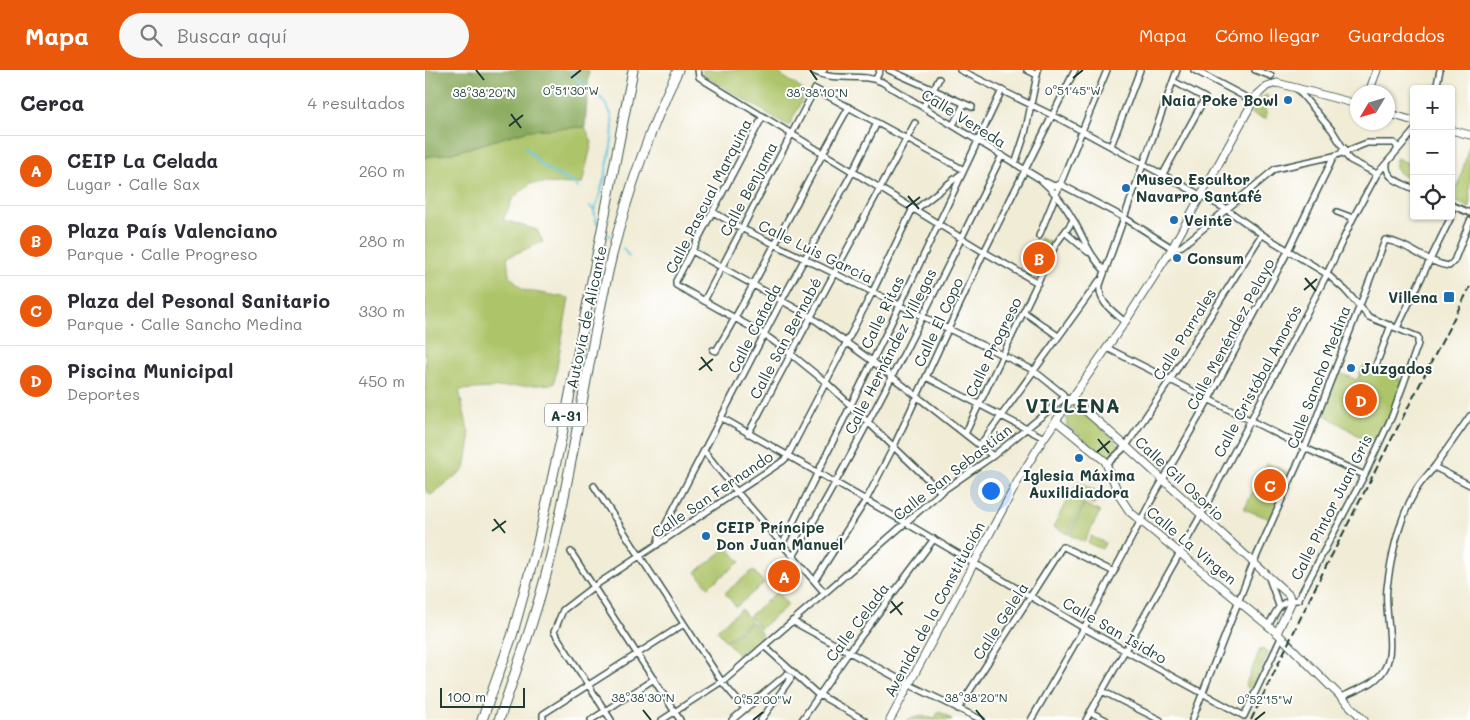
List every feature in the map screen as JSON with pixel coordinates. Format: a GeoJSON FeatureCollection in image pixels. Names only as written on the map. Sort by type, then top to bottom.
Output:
{"type":"FeatureCollection","features":[{"type":"Feature","properties":{"kind":"highway","name":"Autovía de Alicante"},"geometry":{"type":"LineString","coordinates":[[482,720],[512,636],[538,542],[562,435],[633,70]]}},
{"type":"Feature","properties":{"kind":"highway","name":"Autovía de Alicante"},"geometry":{"type":"LineString","coordinates":[[499,720],[539,601],[554,544],[598,318],[627,202],[656,118],[678,70]]}},
{"type":"Feature","properties":{"kind":"street"},"geometry":{"type":"LineString","coordinates":[[698,70],[699,77],[705,81],[984,252],[1039,283]]}},
{"type":"Feature","properties":{"kind":"street"},"geometry":{"type":"LineString","coordinates":[[812,70],[876,79],[880,70]]}},
{"type":"Feature","properties":{"kind":"street"},"geometry":{"type":"LineString","coordinates":[[889,70],[972,107]]}},
{"type":"Feature","properties":{"kind":"street"},"geometry":{"type":"LineString","coordinates":[[960,70],[1081,130],[1226,210],[1327,274],[1345,290],[1369,317],[1397,328],[1449,220]]}},
{"type":"Feature","properties":{"kind":"street"},"geometry":{"type":"LineString","coordinates":[[1015,164],[1025,134],[1038,72],[1027,70]]}},
{"type":"Feature","properties":{"kind":"street","name":"Calle El Copo"},"geometry":{"type":"LineString","coordinates":[[815,580],[866,500],[894,446],[984,252],[1075,70]]}},
{"type":"Feature","properties":{"kind":"street"},"geometry":{"type":"LineString","coordinates":[[1039,236],[1107,70]]}},
{"type":"Feature","properties":{"kind":"street"},"geometry":{"type":"LineString","coordinates":[[1111,146],[1140,70]]}},
{"type":"Feature","properties":{"kind":"street"},"geometry":{"type":"LineString","coordinates":[[980,445],[1101,279],[1177,70]]}},
{"type":"Feature","properties":{"kind":"street"},"geometry":{"type":"LineString","coordinates":[[1194,70],[1253,101]]}},
{"type":"Feature","properties":{"kind":"street"},"geometry":{"type":"LineString","coordinates":[[1255,70],[1272,79],[1295,87],[1350,102]]}},
{"type":"Feature","properties":{"kind":"street"},"geometry":{"type":"LineString","coordinates":[[1272,79],[1274,70]]}},
{"type":"Feature","properties":{"kind":"street"},"geometry":{"type":"LineString","coordinates":[[1372,85],[1377,70]]}},
{"type":"Feature","properties":{"kind":"street"},"geometry":{"type":"LineString","coordinates":[[1437,85],[1441,70]]}},
{"type":"Feature","properties":{"kind":"street","name":"Calle Vereda"},"geometry":{"type":"LineString","coordinates":[[876,79],[1040,179],[1055,186],[1060,184],[1123,217],[1172,249]]}},
{"type":"Feature","properties":{"kind":"street"},"geometry":{"type":"LineString","coordinates":[[923,107],[939,79]]}},
{"type":"Feature","properties":{"kind":"street","name":"Avenida de la Constitución"},"geometry":{"type":"LineString","coordinates":[[890,720],[1020,477],[1068,399],[1107,348],[1172,249],[1253,101],[1272,79]]}},
{"type":"Feature","properties":{"kind":"street"},"geometry":{"type":"LineString","coordinates":[[1163,174],[1205,98],[1173,81]]}},
{"type":"Feature","properties":{"kind":"street"},"geometry":{"type":"LineString","coordinates":[[1295,87],[1332,130],[1350,160],[1377,174]]}},
{"type":"Feature","properties":{"kind":"street","name":"Calle Benjama"},"geometry":{"type":"LineString","coordinates":[[704,301],[815,89],[849,107]]}},
{"type":"Feature","properties":{"kind":"street","name":"Calle Ritas"},"geometry":{"type":"LineString","coordinates":[[783,543],[900,305],[1002,90]]}},
{"type":"Feature","properties":{"kind":"street"},"geometry":{"type":"LineString","coordinates":[[1307,100],[1313,99],[1317,92]]}},
{"type":"Feature","properties":{"kind":"street"},"geometry":{"type":"LineString","coordinates":[[1345,100],[1350,100]]}},
{"type":"Feature","properties":{"kind":"street"},"geometry":{"type":"LineString","coordinates":[[953,125],[964,104]]}},
{"type":"Feature","properties":{"kind":"street"},"geometry":{"type":"LineString","coordinates":[[713,350],[717,352],[823,152],[849,107],[963,172]]}},
{"type":"Feature","properties":{"kind":"street"},"geometry":{"type":"LineString","coordinates":[[1395,115],[1410,120]]}},
{"type":"Feature","properties":{"kind":"street","name":"Calle Pascual Marquina"},"geometry":{"type":"LineString","coordinates":[[704,301],[679,287],[676,281],[763,116]]}},
{"type":"Feature","properties":{"kind":"street","name":"Calle Cañada"},"geometry":{"type":"LineString","coordinates":[[657,545],[659,537],[782,300],[853,171],[877,123]]}},
{"type":"Feature","properties":{"kind":"street","name":"Calle San Bernabé"},"geometry":{"type":"LineString","coordinates":[[748,434],[915,123]]}},
{"type":"Feature","properties":{"kind":"street"},"geometry":{"type":"LineString","coordinates":[[1455,131],[1470,136]]}},
{"type":"Feature","properties":{"kind":"street","name":"Calle Cristóbal Amorós"},"geometry":{"type":"LineString","coordinates":[[1086,720],[1201,515],[1377,174],[1410,135]]}},
{"type":"Feature","properties":{"kind":"street"},"geometry":{"type":"LineString","coordinates":[[1172,249],[1182,246],[1273,170],[1334,156],[1344,150],[1367,143],[1393,143],[1397,146],[1397,150]]}},
{"type":"Feature","properties":{"kind":"street","name":"Calle Hernández Villegas"},"geometry":{"type":"LineString","coordinates":[[793,555],[836,484],[962,238],[1002,155]]}},
{"type":"Feature","properties":{"kind":"street","name":"Calle Menéndez Pelayo"},"geometry":{"type":"LineString","coordinates":[[1031,720],[1084,628],[1141,520],[1209,399],[1288,251],[1334,156]]}},
{"type":"Feature","properties":{"kind":"street"},"geometry":{"type":"LineString","coordinates":[[1387,164],[1386,171],[1390,176],[1410,187]]}},
{"type":"Feature","properties":{"kind":"street","name":"Calle San Fernando"},"geometry":{"type":"LineString","coordinates":[[589,685],[554,632],[563,610],[593,587],[787,457],[914,209],[963,172]]}},
{"type":"Feature","properties":{"kind":"street","name":"Calle Vereda"},"geometry":{"type":"LineString","coordinates":[[1040,179],[1056,194],[1073,220],[1091,254]]}},
{"type":"Feature","properties":{"kind":"street"},"geometry":{"type":"LineString","coordinates":[[1455,206],[1470,213]]}},
{"type":"Feature","properties":{"kind":"street","name":"Calle Luis García"},"geometry":{"type":"LineString","coordinates":[[713,212],[741,228],[921,317],[1033,370],[1068,399]]}},
{"type":"Feature","properties":{"kind":"street"},"geometry":{"type":"LineString","coordinates":[[1337,212],[1353,218]]}},
{"type":"Feature","properties":{"kind":"street","name":"Calle Progreso"},"geometry":{"type":"LineString","coordinates":[[965,434],[1061,236],[1066,233],[1073,220]]}},
{"type":"Feature","properties":{"kind":"street"},"geometry":{"type":"LineString","coordinates":[[1429,260],[1445,266],[1451,266],[1470,221]]}},
{"type":"Feature","properties":{"kind":"street"},"geometry":{"type":"LineString","coordinates":[[1066,233],[1091,254],[1105,271]]}},
{"type":"Feature","properties":{"kind":"street","name":"Calle Parrales"},"geometry":{"type":"LineString","coordinates":[[1107,464],[1126,446],[1171,380],[1262,234]]}},
{"type":"Feature","properties":{"kind":"street","name":"Calle Sancho Medina"},"geometry":{"type":"LineString","coordinates":[[1192,720],[1253,564],[1305,448],[1385,240],[1404,246],[1429,260]]}},
{"type":"Feature","properties":{"kind":"street"},"geometry":{"type":"LineString","coordinates":[[691,252],[721,266],[811,317],[892,376],[993,456]]}},
{"type":"Feature","properties":{"kind":"street"},"geometry":{"type":"LineString","coordinates":[[1101,279],[1099,292],[1102,300],[1125,322]]}},
{"type":"Feature","properties":{"kind":"street"},"geometry":{"type":"LineString","coordinates":[[704,301],[765,335],[791,354],[826,383],[941,492]]}},
{"type":"Feature","properties":{"kind":"street"},"geometry":{"type":"LineString","coordinates":[[1024,312],[1058,336]]}},
{"type":"Feature","properties":{"kind":"street"},"geometry":{"type":"LineString","coordinates":[[1376,365],[1391,325]]}},
{"type":"Feature","properties":{"kind":"street","name":"Calle Pintor Juan Gris"},"geometry":{"type":"LineString","coordinates":[[1290,598],[1298,600],[1364,475],[1397,405],[1419,341],[1416,336],[1397,328]]}},
{"type":"Feature","properties":{"kind":"street"},"geometry":{"type":"LineString","coordinates":[[1107,348],[1305,448],[1364,475]]}},
{"type":"Feature","properties":{"kind":"street"},"geometry":{"type":"LineString","coordinates":[[926,378],[1044,438]]}},
{"type":"Feature","properties":{"kind":"street","name":"Calle San Sebastián"},"geometry":{"type":"LineString","coordinates":[[662,720],[722,682],[941,492],[993,456],[1068,399]]}},
{"type":"Feature","properties":{"kind":"street","name":"Calle Gil Osorio"},"geometry":{"type":"LineString","coordinates":[[1068,399],[1126,446],[1290,598]]}},
{"type":"Feature","properties":{"kind":"street"},"geometry":{"type":"LineString","coordinates":[[1342,698],[1369,685],[1377,679],[1386,667],[1391,651],[1386,597],[1393,553],[1405,515],[1416,490],[1470,416]]}},
{"type":"Feature","properties":{"kind":"street","name":"Calle San Isidro"},"geometry":{"type":"LineString","coordinates":[[722,418],[787,457],[934,539],[1084,628],[1244,716]]}},
{"type":"Feature","properties":{"kind":"street"},"geometry":{"type":"LineString","coordinates":[[1056,421],[1103,458],[1107,464]]}},
{"type":"Feature","properties":{"kind":"street"},"geometry":{"type":"LineString","coordinates":[[704,451],[737,492],[825,592]]}},
{"type":"Feature","properties":{"kind":"street","name":"Calle La Virgen"},"geometry":{"type":"LineString","coordinates":[[1107,464],[1122,501],[1131,512],[1268,626],[1363,720]]}},
{"type":"Feature","properties":{"kind":"street"},"geometry":{"type":"LineString","coordinates":[[1434,467],[1470,485]]}},
{"type":"Feature","properties":{"kind":"street"},"geometry":{"type":"LineString","coordinates":[[594,486],[722,682],[745,710]]}},
{"type":"Feature","properties":{"kind":"street","name":"Calle Celada"},"geometry":{"type":"LineString","coordinates":[[802,720],[849,652],[934,539]]}},
{"type":"Feature","properties":{"kind":"street","name":"Calle Gelela"},"geometry":{"type":"LineString","coordinates":[[959,709],[1062,547],[1114,572]]}},
{"type":"Feature","properties":{"kind":"street"},"geometry":{"type":"LineString","coordinates":[[571,552],[681,720]]}},
{"type":"Feature","properties":{"kind":"street","name":"Calle Gil Osorio"},"geometry":{"type":"LineString","coordinates":[[1269,578],[1279,606]]}},
{"type":"Feature","properties":{"kind":"street","name":"Calle Pintor Juan Gris"},"geometry":{"type":"LineString","coordinates":[[1279,606],[1290,598]]}},
{"type":"Feature","properties":{"kind":"street","name":"Calle Pintor Juan Gris"},"geometry":{"type":"LineString","coordinates":[[1244,716],[1289,611],[1290,598]]}},
{"type":"Feature","properties":{"kind":"street"},"geometry":{"type":"LineString","coordinates":[[1268,626],[1279,606]]}},
{"type":"Feature","properties":{"kind":"street"},"geometry":{"type":"LineString","coordinates":[[792,621],[978,719]]}},
{"type":"Feature","properties":{"kind":"street"},"geometry":{"type":"LineString","coordinates":[[543,719],[543,714],[683,624]]}},
{"type":"Feature","properties":{"kind":"street"},"geometry":{"type":"LineString","coordinates":[[763,646],[819,694],[864,720]]}},
{"type":"Feature","properties":{"kind":"street"},"geometry":{"type":"LineString","coordinates":[[732,720],[787,674],[791,678],[761,720]]}},
{"type":"Feature","properties":{"kind":"street"},"geometry":{"type":"LineString","coordinates":[[591,720],[654,679]]}},
{"type":"Feature","properties":{"kind":"street"},"geometry":{"type":"LineString","coordinates":[[589,685],[611,720]]}},
{"type":"Feature","properties":{"kind":"street"},"geometry":{"type":"LineString","coordinates":[[1102,691],[1160,720]]}},
{"type":"Feature","properties":{"kind":"street"},"geometry":{"type":"LineString","coordinates":[[886,720],[898,704]]}},
{"type":"Feature","properties":{"kind":"street"},"geometry":{"type":"LineString","coordinates":[[1090,712],[1106,720]]}},
{"type":"Feature","properties":{"kind":"green space"},"geometry":{"type":"Polygon","coordinates":[[[425,70],[589,70],[585,127],[529,130],[452,153],[425,157],[425,70]]]}},
{"type":"Feature","properties":{"kind":"green space"},"geometry":{"type":"Polygon","coordinates":[[[702,70],[774,70],[803,90],[802,100],[789,126],[703,75],[702,70]]]}},
{"type":"Feature","properties":{"kind":"green space"},"geometry":{"type":"Polygon","coordinates":[[[1267,95],[1266,118],[1264,119],[1252,114],[1257,100],[1267,95]]]}},
{"type":"Feature","properties":{"kind":"green space"},"geometry":{"type":"Polygon","coordinates":[[[585,127],[592,142],[582,184],[531,183],[513,198],[503,220],[537,230],[543,242],[507,257],[509,275],[523,290],[569,298],[554,384],[459,390],[470,439],[465,469],[431,495],[425,490],[425,157],[452,153],[529,130],[585,127]]]}},
{"type":"Feature","properties":{"kind":"green space"},"geometry":{"type":"Polygon","coordinates":[[[1470,142],[1470,208],[1455,201],[1455,186],[1458,187],[1470,142]]]}},
{"type":"Feature","properties":{"kind":"green space"},"geometry":{"type":"Polygon","coordinates":[[[1397,158],[1410,164],[1410,179],[1396,170],[1395,163],[1397,158]]]}},
{"type":"Feature","properties":{"kind":"green space"},"geometry":{"type":"Polygon","coordinates":[[[1040,238],[1053,244],[1037,280],[1026,273],[1040,238]]]}},
{"type":"Feature","properties":{"kind":"green space"},"geometry":{"type":"Polygon","coordinates":[[[1364,365],[1402,380],[1393,409],[1375,446],[1322,413],[1337,372],[1357,380],[1364,365]]]}},
{"type":"Feature","properties":{"kind":"green space"},"geometry":{"type":"Polygon","coordinates":[[[1080,408],[1118,443],[1119,448],[1113,456],[1106,457],[1067,425],[1066,416],[1068,412],[1080,408]]]}},
{"type":"Feature","properties":{"kind":"green space"},"geometry":{"type":"Polygon","coordinates":[[[1267,463],[1289,473],[1270,519],[1244,509],[1267,463]]]}},
{"type":"Feature","properties":{"kind":"green space"},"geometry":{"type":"Polygon","coordinates":[[[1078,482],[1100,494],[1094,505],[1072,493],[1078,482]]]}},
{"type":"Feature","properties":{"kind":"green space"},"geometry":{"type":"Polygon","coordinates":[[[1069,496],[1084,503],[1068,534],[1053,527],[1069,496]]]}},
{"type":"Feature","properties":{"kind":"green space"},"geometry":{"type":"Polygon","coordinates":[[[1085,504],[1100,512],[1084,542],[1070,535],[1085,504]]]}},
{"type":"Feature","properties":{"kind":"green space"},"geometry":{"type":"Polygon","coordinates":[[[1091,536],[1105,543],[1102,549],[1088,543],[1091,536]]]}},
{"type":"Feature","properties":{"kind":"green space"},"geometry":{"type":"Polygon","coordinates":[[[728,547],[740,562],[708,587],[696,572],[728,547]]]}},
{"type":"Feature","properties":{"kind":"green space"},"geometry":{"type":"Polygon","coordinates":[[[753,570],[764,583],[736,607],[725,593],[753,570]]]}},
{"type":"Feature","properties":{"kind":"green space"},"geometry":{"type":"Polygon","coordinates":[[[777,592],[788,605],[760,629],[749,616],[777,592]]]}},
{"type":"Feature","properties":{"kind":"green space"},"geometry":{"type":"Polygon","coordinates":[[[741,609],[751,621],[726,641],[717,630],[741,609]]]}},
{"type":"Feature","properties":{"kind":"green space"},"geometry":{"type":"Polygon","coordinates":[[[752,622],[762,634],[738,655],[727,642],[752,622]]]}},
{"type":"Feature","properties":{"kind":"green space"},"geometry":{"type":"Polygon","coordinates":[[[1260,649],[1269,652],[1252,689],[1245,686],[1260,649]]]}},
{"type":"Feature","properties":{"kind":"green space"},"geometry":{"type":"Polygon","coordinates":[[[939,711],[953,720],[906,720],[922,716],[935,718],[939,711]]]}},
{"type":"Feature","properties":{"kind":"waterway"},"geometry":{"type":"LineString","coordinates":[[571,70],[578,81],[602,100],[612,118],[613,127],[610,151],[601,191],[594,211]]}},
{"type":"Feature","properties":{"kind":"waterway"},"geometry":{"type":"LineString","coordinates":[[525,147],[545,168],[575,184],[578,188]]}},
{"type":"Feature","properties":{"kind":"waterway"},"geometry":{"type":"LineString","coordinates":[[590,206],[594,211],[597,224]]}},
{"type":"Feature","properties":{"kind":"waterway"},"geometry":{"type":"LineString","coordinates":[[605,233],[610,236]]}},
{"type":"Feature","properties":{"kind":"waterway"},"geometry":{"type":"LineString","coordinates":[[623,248],[629,257]]}},
{"type":"Feature","properties":{"kind":"railway"},"geometry":{"type":"LineString","coordinates":[[1251,720],[1318,582],[1470,287]]}},
{"type":"Feature","properties":{"kind":"place","name":"Naia Poke Bowl"},"geometry":{"type":"Point","coordinates":[1288,100]}},
{"type":"Feature","properties":{"kind":"place","name":"Museo Escultor Navarro Santafé"},"geometry":{"type":"Point","coordinates":[1126,188]}},
{"type":"Feature","properties":{"kind":"place","name":"Veinte"},"geometry":{"type":"Point","coordinates":[1174,220]}},
{"type":"Feature","properties":{"kind":"place","name":"Plaza País Valenciano"},"geometry":{"type":"Point","coordinates":[1039,258]}},
{"type":"Feature","properties":{"kind":"place","name":"Consum"},"geometry":{"type":"Point","coordinates":[1177,258]}},
{"type":"Feature","properties":{"kind":"place","name":"Villena"},"geometry":{"type":"Point","coordinates":[1449,297]}},
{"type":"Feature","properties":{"kind":"place","name":"Juzgados"},"geometry":{"type":"Point","coordinates":[1351,368]}},
{"type":"Feature","properties":{"kind":"place","name":"Piscina Municipal"},"geometry":{"type":"Point","coordinates":[1361,400]}},
{"type":"Feature","properties":{"kind":"place","name":"Iglesia Máxima Auxilidiadora"},"geometry":{"type":"Point","coordinates":[1079,458]}},
{"type":"Feature","properties":{"kind":"place","name":"Plaza del Pesonal Sanitario"},"geometry":{"type":"Point","coordinates":[1270,485]}},
{"type":"Feature","properties":{"kind":"place","name":"CEIP Príncipe Don Juan Manuel"},"geometry":{"type":"Point","coordinates":[706,536]}},
{"type":"Feature","properties":{"kind":"place","name":"CEIP La Celada"},"geometry":{"type":"Point","coordinates":[784,576]}},
{"type":"Feature","properties":{"kind":"district","name":"VILLENA"},"geometry":{"type":"Point","coordinates":[1073,405]}}]}
